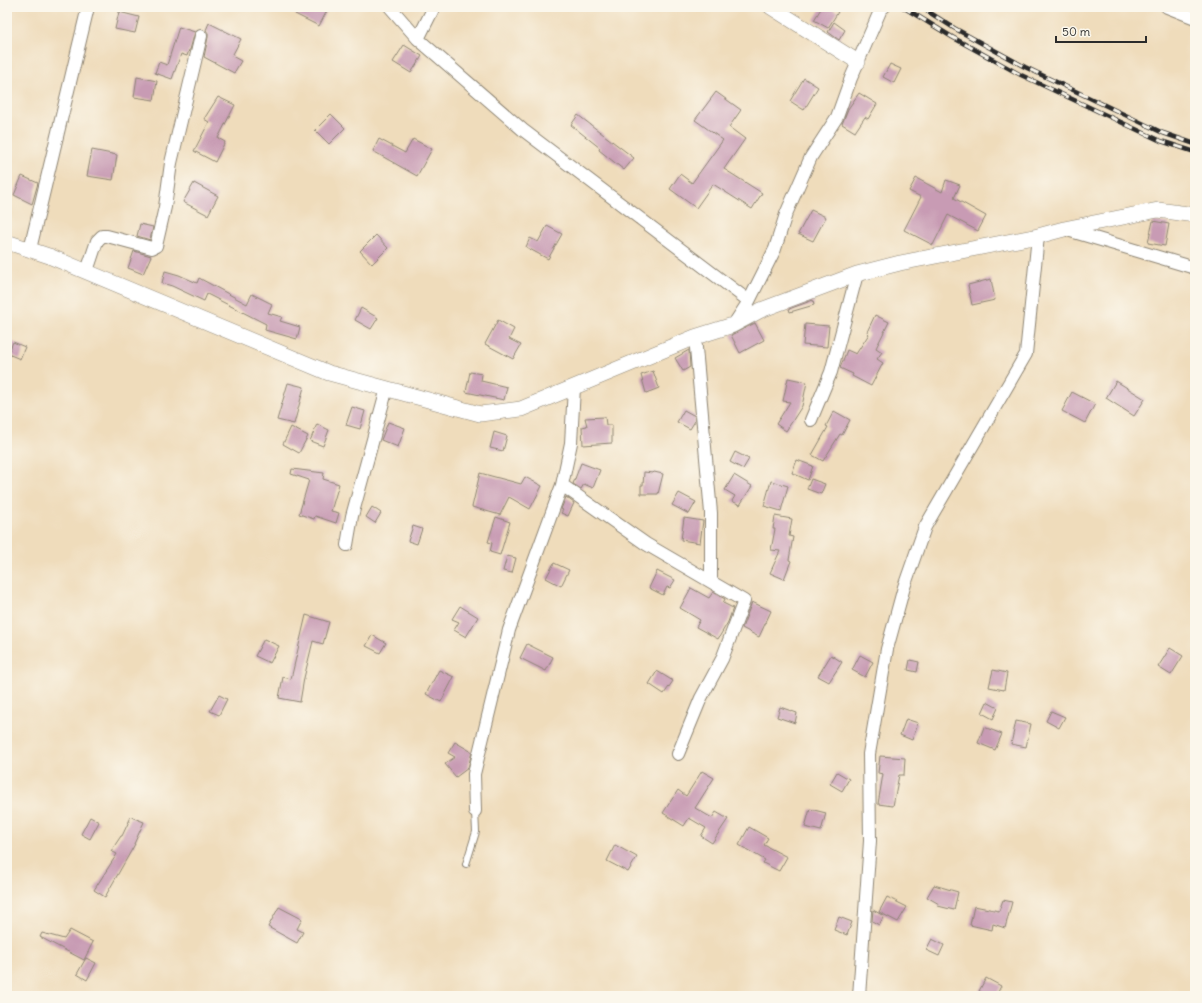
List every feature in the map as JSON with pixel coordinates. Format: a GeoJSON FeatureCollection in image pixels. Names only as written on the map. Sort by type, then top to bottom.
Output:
{"type":"FeatureCollection","features":[{"type":"Feature","properties":{"kind":"street"},"geometry":{"type":"LineString","coordinates":[[30,249],[88,7]]}},
{"type":"Feature","properties":{"kind":"street"},"geometry":{"type":"LineString","coordinates":[[390,7],[418,39],[523,130],[749,301]]}},
{"type":"Feature","properties":{"kind":"street"},"geometry":{"type":"LineString","coordinates":[[418,39],[434,7]]}},
{"type":"Feature","properties":{"kind":"street"},"geometry":{"type":"LineString","coordinates":[[771,7],[858,62]]}},
{"type":"Feature","properties":{"kind":"street"},"geometry":{"type":"LineString","coordinates":[[733,325],[749,301],[775,249],[786,214],[811,157],[837,117],[858,62],[881,9],[884,7]]}},
{"type":"Feature","properties":{"kind":"street"},"geometry":{"type":"LineString","coordinates":[[1167,7],[1195,18]]}},
{"type":"Feature","properties":{"kind":"street"},"geometry":{"type":"LineString","coordinates":[[87,271],[97,241],[102,236],[108,236],[152,248],[156,246],[165,207],[171,163],[201,36]]}},
{"type":"Feature","properties":{"kind":"street"},"geometry":{"type":"LineString","coordinates":[[7,242],[30,249],[87,271],[329,373],[480,414],[521,409],[695,337],[733,325],[761,310],[856,274],[900,263],[1038,236],[1064,229],[1158,210],[1195,215]]}},
{"type":"Feature","properties":{"kind":"street"},"geometry":{"type":"LineString","coordinates":[[1064,229],[1195,268]]}},
{"type":"Feature","properties":{"kind":"street"},"geometry":{"type":"LineString","coordinates":[[859,996],[870,841],[869,754],[887,649],[904,587],[925,526],[1026,354],[1038,236]]}},
{"type":"Feature","properties":{"kind":"street"},"geometry":{"type":"LineString","coordinates":[[811,420],[832,372],[856,274]]}},
{"type":"Feature","properties":{"kind":"street"},"geometry":{"type":"LineString","coordinates":[[695,337],[711,513],[711,581]]}},
{"type":"Feature","properties":{"kind":"street"},"geometry":{"type":"LineString","coordinates":[[475,811],[474,774],[509,630],[562,485],[571,443],[574,387]]}},
{"type":"Feature","properties":{"kind":"street"},"geometry":{"type":"LineString","coordinates":[[347,545],[352,516],[387,388]]}},
{"type":"Feature","properties":{"kind":"street"},"geometry":{"type":"LineString","coordinates":[[562,485],[646,544],[744,601],[722,659],[701,698],[678,754]]}},
{"type":"Feature","properties":{"kind":"lane"},"geometry":{"type":"LineString","coordinates":[[466,864],[476,832],[475,811]]}},
{"type":"Feature","properties":{"kind":"building"},"geometry":{"type":"Polygon","coordinates":[[[299,7],[329,7],[319,26],[295,14],[299,7]]]}},
{"type":"Feature","properties":{"kind":"building"},"geometry":{"type":"Polygon","coordinates":[[[822,7],[829,7],[838,12],[828,28],[814,20],[822,7]]]}},
{"type":"Feature","properties":{"kind":"building"},"geometry":{"type":"Polygon","coordinates":[[[119,12],[139,17],[135,33],[115,29],[119,12]]]}},
{"type":"Feature","properties":{"kind":"building"},"geometry":{"type":"Polygon","coordinates":[[[834,22],[845,30],[839,40],[828,32],[834,22]]]}},
{"type":"Feature","properties":{"kind":"building"},"geometry":{"type":"Polygon","coordinates":[[[209,23],[241,39],[232,56],[241,61],[234,73],[204,57],[208,37],[206,30],[209,23]]]}},
{"type":"Feature","properties":{"kind":"building"},"geometry":{"type":"Polygon","coordinates":[[[179,27],[195,32],[190,50],[187,56],[181,54],[172,79],[155,73],[159,62],[167,65],[179,27]]]}},
{"type":"Feature","properties":{"kind":"building"},"geometry":{"type":"Polygon","coordinates":[[[404,45],[422,56],[411,73],[393,62],[404,45]]]}},
{"type":"Feature","properties":{"kind":"building"},"geometry":{"type":"Polygon","coordinates":[[[890,64],[901,69],[894,83],[883,77],[890,64]]]}},
{"type":"Feature","properties":{"kind":"building"},"geometry":{"type":"Polygon","coordinates":[[[137,77],[157,81],[154,100],[134,97],[137,77]]]}},
{"type":"Feature","properties":{"kind":"building"},"geometry":{"type":"Polygon","coordinates":[[[804,78],[818,87],[804,110],[790,101],[804,78]]]}},
{"type":"Feature","properties":{"kind":"building"},"geometry":{"type":"Polygon","coordinates":[[[716,92],[741,110],[729,127],[745,139],[724,169],[762,193],[752,209],[713,184],[696,208],[670,189],[680,174],[692,183],[723,140],[695,120],[716,92]]]}},
{"type":"Feature","properties":{"kind":"building"},"geometry":{"type":"Polygon","coordinates":[[[859,93],[877,104],[868,119],[865,117],[855,132],[842,124],[848,109],[859,93]]]}},
{"type":"Feature","properties":{"kind":"building"},"geometry":{"type":"Polygon","coordinates":[[[218,97],[235,105],[218,138],[225,142],[215,162],[194,151],[209,122],[204,119],[218,97]]]}},
{"type":"Feature","properties":{"kind":"building"},"geometry":{"type":"Polygon","coordinates":[[[331,114],[345,128],[329,144],[315,130],[331,114]]]}},
{"type":"Feature","properties":{"kind":"building"},"geometry":{"type":"Polygon","coordinates":[[[578,115],[634,158],[624,170],[599,150],[600,148],[571,125],[578,115]]]}},
{"type":"Feature","properties":{"kind":"building"},"geometry":{"type":"Polygon","coordinates":[[[379,139],[405,153],[413,139],[432,149],[417,176],[373,151],[379,139]]]}},
{"type":"Feature","properties":{"kind":"building"},"geometry":{"type":"Polygon","coordinates":[[[92,150],[117,155],[113,180],[87,176],[92,150]]]}},
{"type":"Feature","properties":{"kind":"building"},"geometry":{"type":"Polygon","coordinates":[[[22,176],[38,183],[32,204],[14,195],[22,176]]]}},
{"type":"Feature","properties":{"kind":"building"},"geometry":{"type":"Polygon","coordinates":[[[916,178],[942,192],[946,180],[960,185],[954,198],[986,216],[978,231],[948,215],[933,245],[904,230],[921,197],[909,191],[916,178]]]}},
{"type":"Feature","properties":{"kind":"building"},"geometry":{"type":"Polygon","coordinates":[[[194,183],[218,196],[208,215],[183,202],[194,183]]]}},
{"type":"Feature","properties":{"kind":"building"},"geometry":{"type":"Polygon","coordinates":[[[811,210],[826,217],[813,241],[798,234],[811,210]]]}},
{"type":"Feature","properties":{"kind":"building"},"geometry":{"type":"Polygon","coordinates":[[[1153,221],[1169,224],[1165,246],[1148,243],[1153,221]]]}},
{"type":"Feature","properties":{"kind":"building"},"geometry":{"type":"Polygon","coordinates":[[[140,224],[153,227],[150,240],[137,236],[140,224]]]}},
{"type":"Feature","properties":{"kind":"building"},"geometry":{"type":"Polygon","coordinates":[[[547,226],[562,234],[548,259],[526,247],[530,238],[538,242],[547,226]]]}},
{"type":"Feature","properties":{"kind":"building"},"geometry":{"type":"Polygon","coordinates":[[[376,235],[388,248],[372,264],[360,251],[376,235]]]}},
{"type":"Feature","properties":{"kind":"building"},"geometry":{"type":"Polygon","coordinates":[[[134,251],[151,256],[143,274],[128,268],[134,251]]]}},
{"type":"Feature","properties":{"kind":"building"},"geometry":{"type":"Polygon","coordinates":[[[165,271],[197,283],[199,278],[247,304],[252,294],[272,304],[268,313],[282,317],[280,321],[300,327],[297,339],[265,330],[266,324],[207,294],[204,301],[162,283],[165,271]]]}},
{"type":"Feature","properties":{"kind":"building"},"geometry":{"type":"Polygon","coordinates":[[[991,279],[995,300],[972,305],[968,285],[991,279]]]}},
{"type":"Feature","properties":{"kind":"building"},"geometry":{"type":"Polygon","coordinates":[[[813,300],[814,305],[790,312],[789,309],[813,300]]]}},
{"type":"Feature","properties":{"kind":"building"},"geometry":{"type":"Polygon","coordinates":[[[361,308],[378,318],[371,329],[355,320],[361,308]]]}},
{"type":"Feature","properties":{"kind":"building"},"geometry":{"type":"Polygon","coordinates":[[[875,315],[889,322],[876,348],[882,352],[877,359],[883,363],[871,386],[852,376],[853,374],[840,368],[847,350],[856,354],[869,334],[867,332],[875,315]]]}},
{"type":"Feature","properties":{"kind":"building"},"geometry":{"type":"Polygon","coordinates":[[[498,320],[514,329],[509,339],[521,345],[513,359],[485,344],[498,320]]]}},
{"type":"Feature","properties":{"kind":"building"},"geometry":{"type":"Polygon","coordinates":[[[755,323],[764,340],[740,353],[731,335],[755,323]]]}},
{"type":"Feature","properties":{"kind":"building"},"geometry":{"type":"Polygon","coordinates":[[[805,324],[829,326],[827,347],[803,345],[805,324]]]}},
{"type":"Feature","properties":{"kind":"building"},"geometry":{"type":"Polygon","coordinates":[[[13,342],[25,347],[20,359],[8,354],[13,342]]]}},
{"type":"Feature","properties":{"kind":"building"},"geometry":{"type":"Polygon","coordinates":[[[689,350],[690,367],[683,371],[675,358],[689,350]]]}},
{"type":"Feature","properties":{"kind":"building"},"geometry":{"type":"Polygon","coordinates":[[[653,371],[659,388],[646,393],[641,375],[653,371]]]}},
{"type":"Feature","properties":{"kind":"building"},"geometry":{"type":"Polygon","coordinates":[[[470,372],[482,374],[481,381],[507,387],[504,400],[466,392],[470,372]]]}},
{"type":"Feature","properties":{"kind":"building"},"geometry":{"type":"Polygon","coordinates":[[[788,378],[807,382],[802,406],[786,431],[776,424],[790,402],[783,401],[788,378]]]}},
{"type":"Feature","properties":{"kind":"building"},"geometry":{"type":"Polygon","coordinates":[[[1116,381],[1145,399],[1134,416],[1106,398],[1116,381]]]}},
{"type":"Feature","properties":{"kind":"building"},"geometry":{"type":"Polygon","coordinates":[[[288,383],[304,387],[294,424],[277,420],[288,383]]]}},
{"type":"Feature","properties":{"kind":"building"},"geometry":{"type":"Polygon","coordinates":[[[1072,392],[1095,404],[1085,423],[1062,411],[1072,392]]]}},
{"type":"Feature","properties":{"kind":"building"},"geometry":{"type":"Polygon","coordinates":[[[352,407],[365,411],[360,429],[346,425],[352,407]]]}},
{"type":"Feature","properties":{"kind":"building"},"geometry":{"type":"Polygon","coordinates":[[[684,410],[695,416],[695,421],[690,429],[677,422],[684,410]]]}},
{"type":"Feature","properties":{"kind":"building"},"geometry":{"type":"Polygon","coordinates":[[[834,411],[850,420],[842,435],[840,434],[823,461],[812,455],[828,427],[826,426],[834,411]]]}},
{"type":"Feature","properties":{"kind":"building"},"geometry":{"type":"Polygon","coordinates":[[[605,417],[606,425],[612,425],[612,443],[583,445],[582,427],[587,426],[585,418],[605,417]]]}},
{"type":"Feature","properties":{"kind":"building"},"geometry":{"type":"Polygon","coordinates":[[[388,422],[405,428],[398,447],[381,440],[388,422]]]}},
{"type":"Feature","properties":{"kind":"building"},"geometry":{"type":"Polygon","coordinates":[[[317,424],[329,430],[323,446],[310,441],[317,424]]]}},
{"type":"Feature","properties":{"kind":"building"},"geometry":{"type":"Polygon","coordinates":[[[291,427],[308,436],[299,453],[283,444],[291,427]]]}},
{"type":"Feature","properties":{"kind":"building"},"geometry":{"type":"Polygon","coordinates":[[[494,432],[507,436],[503,451],[490,448],[494,432]]]}},
{"type":"Feature","properties":{"kind":"building"},"geometry":{"type":"Polygon","coordinates":[[[735,452],[749,459],[743,469],[730,462],[735,452]]]}},
{"type":"Feature","properties":{"kind":"building"},"geometry":{"type":"Polygon","coordinates":[[[797,460],[813,466],[808,480],[792,473],[797,460]]]}},
{"type":"Feature","properties":{"kind":"building"},"geometry":{"type":"Polygon","coordinates":[[[581,463],[600,470],[593,488],[584,484],[581,489],[573,484],[581,463]]]}},
{"type":"Feature","properties":{"kind":"building"},"geometry":{"type":"Polygon","coordinates":[[[292,469],[324,473],[323,479],[339,484],[331,511],[339,513],[336,523],[315,516],[314,519],[299,514],[309,480],[291,474],[292,469]]]}},
{"type":"Feature","properties":{"kind":"building"},"geometry":{"type":"Polygon","coordinates":[[[644,472],[663,474],[658,494],[641,494],[641,485],[643,485],[644,472]]]}},
{"type":"Feature","properties":{"kind":"building"},"geometry":{"type":"Polygon","coordinates":[[[480,473],[521,484],[525,477],[542,486],[530,509],[509,497],[500,515],[472,507],[480,473]]]}},
{"type":"Feature","properties":{"kind":"building"},"geometry":{"type":"Polygon","coordinates":[[[734,475],[752,486],[740,505],[732,501],[735,496],[725,490],[734,475]]]}},
{"type":"Feature","properties":{"kind":"building"},"geometry":{"type":"Polygon","coordinates":[[[811,479],[825,484],[821,494],[807,489],[811,479]]]}},
{"type":"Feature","properties":{"kind":"building"},"geometry":{"type":"Polygon","coordinates":[[[771,481],[788,486],[781,511],[764,506],[771,481]]]}},
{"type":"Feature","properties":{"kind":"building"},"geometry":{"type":"Polygon","coordinates":[[[679,493],[696,502],[689,514],[672,505],[679,493]]]}},
{"type":"Feature","properties":{"kind":"building"},"geometry":{"type":"Polygon","coordinates":[[[566,497],[574,503],[568,516],[561,513],[566,497]]]}},
{"type":"Feature","properties":{"kind":"building"},"geometry":{"type":"Polygon","coordinates":[[[372,507],[381,513],[375,523],[366,517],[372,507]]]}},
{"type":"Feature","properties":{"kind":"building"},"geometry":{"type":"Polygon","coordinates":[[[775,516],[792,519],[789,536],[793,537],[789,560],[791,561],[784,579],[770,573],[780,551],[771,550],[775,529],[773,529],[775,516]]]}},
{"type":"Feature","properties":{"kind":"building"},"geometry":{"type":"Polygon","coordinates":[[[496,517],[510,522],[500,555],[490,552],[492,543],[488,542],[496,517]]]}},
{"type":"Feature","properties":{"kind":"building"},"geometry":{"type":"Polygon","coordinates":[[[684,518],[703,521],[700,543],[681,540],[684,518]]]}},
{"type":"Feature","properties":{"kind":"building"},"geometry":{"type":"Polygon","coordinates":[[[413,526],[422,529],[417,544],[408,541],[413,526]]]}},
{"type":"Feature","properties":{"kind":"building"},"geometry":{"type":"Polygon","coordinates":[[[507,556],[516,558],[512,573],[503,571],[507,556]]]}},
{"type":"Feature","properties":{"kind":"building"},"geometry":{"type":"Polygon","coordinates":[[[554,563],[569,570],[561,586],[546,578],[554,563]]]}},
{"type":"Feature","properties":{"kind":"building"},"geometry":{"type":"Polygon","coordinates":[[[657,571],[675,580],[670,588],[667,587],[663,595],[649,588],[657,571]]]}},
{"type":"Feature","properties":{"kind":"building"},"geometry":{"type":"Polygon","coordinates":[[[691,588],[709,598],[713,592],[725,599],[723,603],[733,608],[728,622],[718,639],[696,627],[700,620],[680,608],[691,588]]]}},
{"type":"Feature","properties":{"kind":"building"},"geometry":{"type":"Polygon","coordinates":[[[752,602],[771,611],[759,637],[742,628],[752,602]]]}},
{"type":"Feature","properties":{"kind":"building"},"geometry":{"type":"Polygon","coordinates":[[[460,606],[478,617],[466,637],[454,630],[459,622],[452,619],[460,606]]]}},
{"type":"Feature","properties":{"kind":"building"},"geometry":{"type":"Polygon","coordinates":[[[306,615],[329,622],[323,644],[313,641],[300,702],[279,698],[283,677],[291,679],[306,615]]]}},
{"type":"Feature","properties":{"kind":"building"},"geometry":{"type":"Polygon","coordinates":[[[372,635],[386,643],[380,653],[366,646],[372,635]]]}},
{"type":"Feature","properties":{"kind":"building"},"geometry":{"type":"Polygon","coordinates":[[[264,639],[279,646],[270,663],[255,656],[264,639]]]}},
{"type":"Feature","properties":{"kind":"building"},"geometry":{"type":"Polygon","coordinates":[[[527,644],[553,657],[546,671],[520,658],[527,644]]]}},
{"type":"Feature","properties":{"kind":"building"},"geometry":{"type":"Polygon","coordinates":[[[1170,648],[1183,656],[1171,675],[1158,667],[1170,648]]]}},
{"type":"Feature","properties":{"kind":"building"},"geometry":{"type":"Polygon","coordinates":[[[831,655],[842,662],[829,682],[818,676],[831,655]]]}},
{"type":"Feature","properties":{"kind":"building"},"geometry":{"type":"Polygon","coordinates":[[[860,655],[873,662],[865,677],[852,670],[860,655]]]}},
{"type":"Feature","properties":{"kind":"building"},"geometry":{"type":"Polygon","coordinates":[[[910,660],[919,662],[917,672],[908,670],[910,660]]]}},
{"type":"Feature","properties":{"kind":"building"},"geometry":{"type":"Polygon","coordinates":[[[439,670],[454,677],[441,702],[426,694],[439,670]]]}},
{"type":"Feature","properties":{"kind":"building"},"geometry":{"type":"Polygon","coordinates":[[[993,670],[1007,673],[1004,690],[989,687],[993,670]]]}},
{"type":"Feature","properties":{"kind":"building"},"geometry":{"type":"Polygon","coordinates":[[[657,671],[673,681],[664,694],[649,684],[657,671]]]}},
{"type":"Feature","properties":{"kind":"building"},"geometry":{"type":"Polygon","coordinates":[[[219,695],[227,699],[219,715],[210,711],[219,695]]]}},
{"type":"Feature","properties":{"kind":"building"},"geometry":{"type":"Polygon","coordinates":[[[987,702],[998,708],[993,719],[982,713],[987,702]]]}},
{"type":"Feature","properties":{"kind":"building"},"geometry":{"type":"Polygon","coordinates":[[[780,707],[797,713],[795,723],[777,717],[780,707]]]}},
{"type":"Feature","properties":{"kind":"building"},"geometry":{"type":"Polygon","coordinates":[[[1051,711],[1065,717],[1059,728],[1046,721],[1051,711]]]}},
{"type":"Feature","properties":{"kind":"building"},"geometry":{"type":"Polygon","coordinates":[[[906,719],[918,723],[912,740],[900,735],[906,719]]]}},
{"type":"Feature","properties":{"kind":"building"},"geometry":{"type":"Polygon","coordinates":[[[1016,721],[1031,724],[1026,747],[1011,744],[1016,721]]]}},
{"type":"Feature","properties":{"kind":"building"},"geometry":{"type":"Polygon","coordinates":[[[984,727],[1002,734],[995,750],[978,743],[984,727]]]}},
{"type":"Feature","properties":{"kind":"building"},"geometry":{"type":"Polygon","coordinates":[[[455,742],[472,752],[468,768],[456,777],[445,764],[455,757],[448,753],[455,742]]]}},
{"type":"Feature","properties":{"kind":"building"},"geometry":{"type":"Polygon","coordinates":[[[880,756],[905,758],[904,775],[899,775],[893,806],[878,804],[883,774],[878,773],[880,756]]]}},
{"type":"Feature","properties":{"kind":"building"},"geometry":{"type":"Polygon","coordinates":[[[702,771],[714,778],[695,808],[712,818],[716,812],[728,819],[712,843],[701,836],[706,828],[689,818],[684,826],[663,813],[678,790],[686,796],[702,771]]]}},
{"type":"Feature","properties":{"kind":"building"},"geometry":{"type":"Polygon","coordinates":[[[837,772],[849,779],[842,791],[830,784],[837,772]]]}},
{"type":"Feature","properties":{"kind":"building"},"geometry":{"type":"Polygon","coordinates":[[[810,809],[826,813],[821,831],[805,827],[810,809]]]}},
{"type":"Feature","properties":{"kind":"building"},"geometry":{"type":"Polygon","coordinates":[[[90,817],[99,822],[90,839],[81,834],[90,817]]]}},
{"type":"Feature","properties":{"kind":"building"},"geometry":{"type":"Polygon","coordinates":[[[131,817],[144,822],[135,844],[105,897],[94,890],[117,854],[111,851],[122,836],[131,817]]]}},
{"type":"Feature","properties":{"kind":"building"},"geometry":{"type":"Polygon","coordinates":[[[749,827],[768,838],[764,845],[787,857],[779,871],[763,863],[765,860],[739,845],[749,827]]]}},
{"type":"Feature","properties":{"kind":"building"},"geometry":{"type":"Polygon","coordinates":[[[615,845],[637,857],[628,872],[607,861],[615,845]]]}},
{"type":"Feature","properties":{"kind":"building"},"geometry":{"type":"Polygon","coordinates":[[[934,885],[958,892],[954,910],[938,906],[939,904],[927,897],[934,885]]]}},
{"type":"Feature","properties":{"kind":"building"},"geometry":{"type":"Polygon","coordinates":[[[887,897],[907,907],[898,922],[879,912],[887,897]]]}},
{"type":"Feature","properties":{"kind":"building"},"geometry":{"type":"Polygon","coordinates":[[[1003,900],[1012,902],[1005,928],[993,924],[992,930],[970,925],[974,906],[999,911],[1003,900]]]}},
{"type":"Feature","properties":{"kind":"building"},"geometry":{"type":"Polygon","coordinates":[[[279,907],[302,919],[297,929],[303,932],[297,943],[268,927],[279,907]]]}},
{"type":"Feature","properties":{"kind":"building"},"geometry":{"type":"Polygon","coordinates":[[[873,910],[884,916],[879,925],[872,921],[873,910]]]}},
{"type":"Feature","properties":{"kind":"building"},"geometry":{"type":"Polygon","coordinates":[[[839,917],[852,922],[847,935],[834,930],[839,917]]]}},
{"type":"Feature","properties":{"kind":"building"},"geometry":{"type":"Polygon","coordinates":[[[70,930],[93,942],[84,960],[40,937],[42,933],[64,939],[70,930]]]}},
{"type":"Feature","properties":{"kind":"building"},"geometry":{"type":"Polygon","coordinates":[[[932,939],[944,945],[939,956],[926,950],[932,939]]]}},
{"type":"Feature","properties":{"kind":"building"},"geometry":{"type":"Polygon","coordinates":[[[86,958],[96,963],[87,980],[77,974],[86,958]]]}},
{"type":"Feature","properties":{"kind":"building"},"geometry":{"type":"Polygon","coordinates":[[[986,978],[1001,986],[996,996],[989,996],[979,991],[986,978]]]}},
{"type":"Feature","properties":{"kind":"railway"},"geometry":{"type":"LineString","coordinates":[[903,7],[952,37],[1021,75],[1161,141],[1195,152]]}},
{"type":"Feature","properties":{"kind":"railway"},"geometry":{"type":"LineString","coordinates":[[921,7],[954,28],[1025,67],[1163,133],[1195,144]]}}]}
